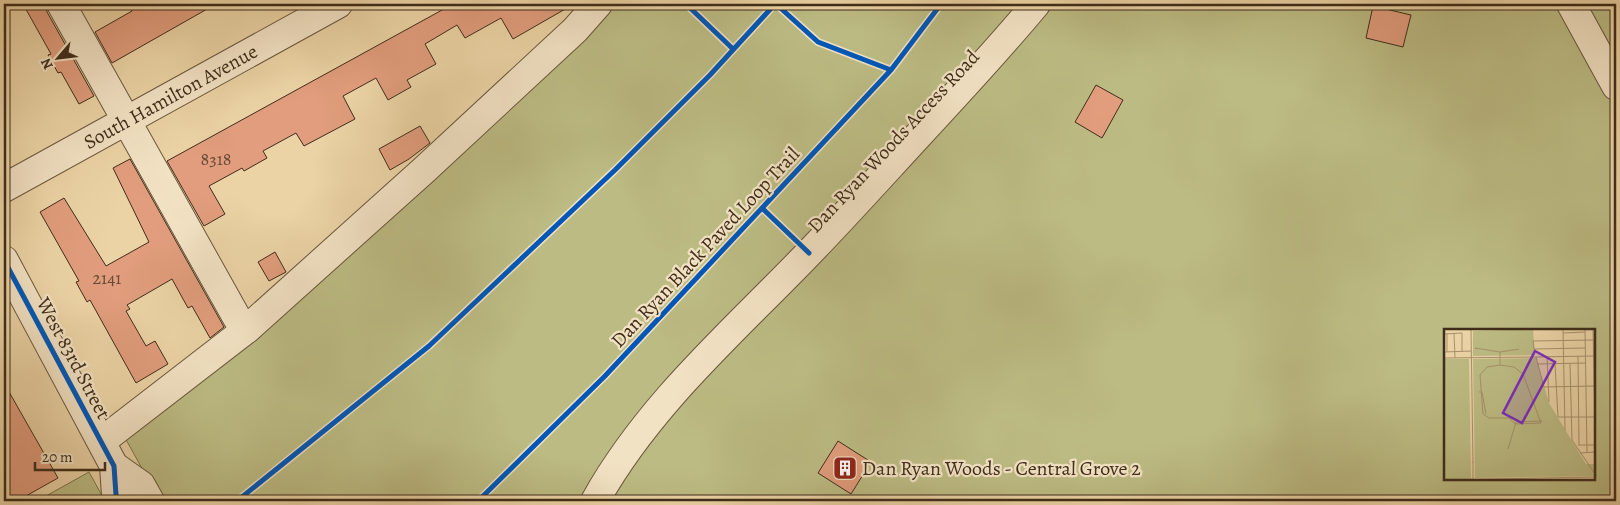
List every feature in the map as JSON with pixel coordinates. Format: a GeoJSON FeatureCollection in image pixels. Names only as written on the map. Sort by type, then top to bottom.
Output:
{"type":"FeatureCollection","features":[{"type":"Feature","properties":{"kind":"street"},"geometry":{"type":"LineString","coordinates":[[61,4],[237,318],[247,329]]}},
{"type":"Feature","properties":{"kind":"street","name":"South Hamilton Avenue"},"geometry":{"type":"LineString","coordinates":[[4,188],[338,4]]}},
{"type":"Feature","properties":{"kind":"street"},"geometry":{"type":"LineString","coordinates":[[102,441],[247,329],[430,164],[574,30],[598,4]]}},
{"type":"Feature","properties":{"kind":"street","name":"Dan Ryan Woods Access Road"},"geometry":{"type":"LineString","coordinates":[[595,501],[612,470],[641,430],[680,383],[809,253],[1005,42],[1036,4]]}},
{"type":"Feature","properties":{"kind":"street"},"geometry":{"type":"LineString","coordinates":[[1571,4],[1616,86]]}},
{"type":"Feature","properties":{"kind":"street","name":"West 83rd Street"},"geometry":{"type":"LineString","coordinates":[[4,260],[102,441],[114,466],[116,495],[120,501]]}},
{"type":"Feature","properties":{"kind":"street","name":"West 83rd Street"},"geometry":{"type":"LineString","coordinates":[[114,466],[141,485],[150,501]]}},
{"type":"Feature","properties":{"kind":"shaded area"},"geometry":{"type":"Polygon","coordinates":[[[606,4],[1616,4],[1616,501],[160,501],[124,436],[606,4]]]}},
{"type":"Feature","properties":{"kind":"shaded area"},"geometry":{"type":"Polygon","coordinates":[[[89,472],[105,501],[37,501],[89,472]]]}},
{"type":"Feature","properties":{"kind":"building"},"geometry":{"type":"Polygon","coordinates":[[[23,4],[45,4],[47,12],[94,96],[79,104],[61,72],[58,73],[48,55],[51,54],[23,4]]]}},
{"type":"Feature","properties":{"kind":"building"},"geometry":{"type":"Polygon","coordinates":[[[128,4],[216,4],[112,63],[95,32],[132,11],[128,4]]]}},
{"type":"Feature","properties":{"kind":"building"},"geometry":{"type":"Polygon","coordinates":[[[453,4],[574,4],[513,39],[501,18],[465,38],[457,25],[425,44],[436,64],[407,80],[411,87],[388,100],[376,78],[343,96],[355,119],[304,146],[296,133],[263,151],[267,158],[244,171],[242,168],[209,186],[225,214],[204,226],[167,161],[453,4]]]}},
{"type":"Feature","properties":{"kind":"building"},"geometry":{"type":"Polygon","coordinates":[[[1373,6],[1411,15],[1403,47],[1366,38],[1373,6]]]}},
{"type":"Feature","properties":{"kind":"building"},"geometry":{"type":"Polygon","coordinates":[[[1096,85],[1123,100],[1102,138],[1075,122],[1096,85]]]}},
{"type":"Feature","properties":{"kind":"building"},"geometry":{"type":"Polygon","coordinates":[[[420,126],[430,143],[409,159],[390,170],[379,149],[420,126]]]}},
{"type":"Feature","properties":{"kind":"building"},"geometry":{"type":"Polygon","coordinates":[[[130,159],[224,327],[210,338],[192,306],[188,308],[172,279],[127,305],[130,309],[126,311],[146,346],[155,341],[168,364],[136,383],[90,300],[87,302],[76,282],[79,281],[40,212],[64,198],[106,266],[149,242],[113,168],[130,159]]]}},
{"type":"Feature","properties":{"kind":"building"},"geometry":{"type":"Polygon","coordinates":[[[275,252],[286,272],[269,281],[258,262],[275,252]]]}},
{"type":"Feature","properties":{"kind":"building"},"geometry":{"type":"Polygon","coordinates":[[[4,383],[58,478],[17,501],[4,501],[4,383]]]}},
{"type":"Feature","properties":{"kind":"building","name":"Dan Ryan Woods - Central Grove 2"},"geometry":{"type":"Polygon","coordinates":[[[838,441],[871,462],[851,494],[818,473],[838,441]]]}},
{"type":"Feature","properties":{"kind":"cycle path"},"geometry":{"type":"LineString","coordinates":[[686,4],[733,49]]}},
{"type":"Feature","properties":{"kind":"cycle path"},"geometry":{"type":"LineString","coordinates":[[237,501],[429,346],[615,170],[710,75],[775,4]]}},
{"type":"Feature","properties":{"kind":"cycle path"},"geometry":{"type":"LineString","coordinates":[[776,4],[818,42],[891,70]]}},
{"type":"Feature","properties":{"kind":"cycle path","name":"Dan Ryan Black Paved Loop Trail"},"geometry":{"type":"LineString","coordinates":[[478,501],[605,376],[891,70],[941,4]]}},
{"type":"Feature","properties":{"kind":"cycle path","name":"Dan Ryan Black Paved Loop Trail"},"geometry":{"type":"LineString","coordinates":[[762,208],[809,253]]}},
{"type":"Feature","properties":{"kind":"cycle path"},"geometry":{"type":"LineString","coordinates":[[4,260],[114,466],[116,495],[120,501]]}},
{"type":"Feature","properties":{"kind":"place","name":"Dan Ryan Woods - Central Grove 2"},"geometry":{"type":"Point","coordinates":[845,468]}}]}
